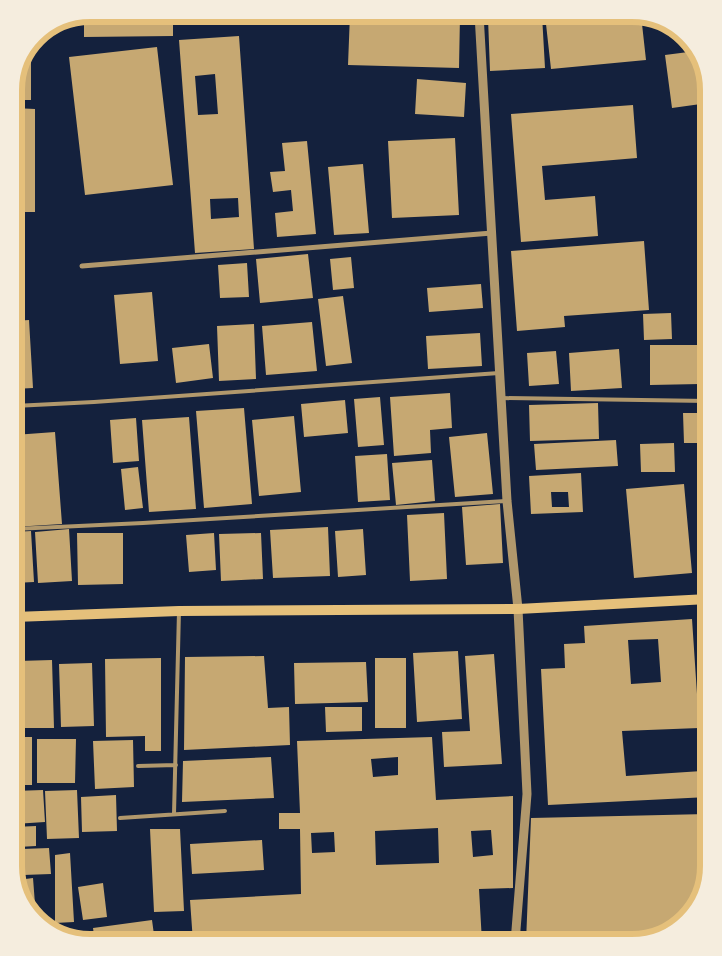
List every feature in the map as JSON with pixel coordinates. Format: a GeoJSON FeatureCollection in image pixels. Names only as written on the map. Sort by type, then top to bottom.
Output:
{"type":"FeatureCollection","features":[{"type":"Feature","properties":{"kind":"main road"},"geometry":{"type":"LineString","coordinates":[[22,617],[179,612],[518,609],[700,599]]}},
{"type":"Feature","properties":{"kind":"street"},"geometry":{"type":"LineString","coordinates":[[480,23],[507,501],[518,609],[527,794],[516,934]]}},
{"type":"Feature","properties":{"kind":"street"},"geometry":{"type":"LineString","coordinates":[[82,266],[492,233]]}},
{"type":"Feature","properties":{"kind":"lane"},"geometry":{"type":"LineString","coordinates":[[23,406],[104,402],[499,373]]}},
{"type":"Feature","properties":{"kind":"lane"},"geometry":{"type":"LineString","coordinates":[[501,398],[700,401]]}},
{"type":"Feature","properties":{"kind":"lane"},"geometry":{"type":"LineString","coordinates":[[22,529],[507,501]]}},
{"type":"Feature","properties":{"kind":"lane"},"geometry":{"type":"LineString","coordinates":[[174,814],[179,612]]}},
{"type":"Feature","properties":{"kind":"lane"},"geometry":{"type":"LineString","coordinates":[[138,766],[176,766]]}},
{"type":"Feature","properties":{"kind":"lane"},"geometry":{"type":"LineString","coordinates":[[120,818],[225,811]]}},
{"type":"Feature","properties":{"kind":"building"},"geometry":{"type":"Polygon","coordinates":[[[173,22],[173,36],[84,37],[84,23],[173,22]]]}},
{"type":"Feature","properties":{"kind":"building"},"geometry":{"type":"Polygon","coordinates":[[[350,22],[460,23],[459,68],[348,65],[350,22]]]}},
{"type":"Feature","properties":{"kind":"building"},"geometry":{"type":"Polygon","coordinates":[[[488,23],[542,23],[545,68],[490,71],[488,23]]]}},
{"type":"Feature","properties":{"kind":"building"},"geometry":{"type":"Polygon","coordinates":[[[546,23],[642,24],[646,60],[551,69],[546,23]]]}},
{"type":"Feature","properties":{"kind":"building"},"geometry":{"type":"Polygon","coordinates":[[[239,36],[254,249],[195,253],[179,40],[239,36]],[[215,74],[195,76],[198,115],[218,114],[215,74]],[[238,198],[210,199],[211,219],[239,217],[238,198]]]}},
{"type":"Feature","properties":{"kind":"building"},"geometry":{"type":"Polygon","coordinates":[[[157,47],[173,185],[85,195],[69,57],[157,47]]]}},
{"type":"Feature","properties":{"kind":"building"},"geometry":{"type":"Polygon","coordinates":[[[688,53],[694,64],[699,81],[700,104],[672,108],[665,55],[688,53]]]}},
{"type":"Feature","properties":{"kind":"building"},"geometry":{"type":"Polygon","coordinates":[[[31,57],[31,100],[23,100],[25,73],[31,57]]]}},
{"type":"Feature","properties":{"kind":"building"},"geometry":{"type":"Polygon","coordinates":[[[417,79],[466,83],[464,117],[415,114],[417,79]]]}},
{"type":"Feature","properties":{"kind":"building"},"geometry":{"type":"Polygon","coordinates":[[[633,105],[637,158],[542,166],[545,200],[595,196],[598,236],[521,242],[511,114],[633,105]]]}},
{"type":"Feature","properties":{"kind":"building"},"geometry":{"type":"Polygon","coordinates":[[[23,108],[35,109],[35,212],[23,212],[23,108]]]}},
{"type":"Feature","properties":{"kind":"building"},"geometry":{"type":"Polygon","coordinates":[[[455,138],[459,215],[392,218],[388,141],[455,138]]]}},
{"type":"Feature","properties":{"kind":"building"},"geometry":{"type":"Polygon","coordinates":[[[307,141],[316,234],[277,237],[275,213],[293,211],[291,190],[273,192],[270,172],[285,171],[282,143],[307,141]]]}},
{"type":"Feature","properties":{"kind":"building"},"geometry":{"type":"Polygon","coordinates":[[[363,164],[369,233],[334,235],[328,167],[363,164]]]}},
{"type":"Feature","properties":{"kind":"building"},"geometry":{"type":"Polygon","coordinates":[[[644,241],[649,310],[564,316],[565,327],[517,331],[511,251],[644,241]]]}},
{"type":"Feature","properties":{"kind":"building"},"geometry":{"type":"Polygon","coordinates":[[[308,254],[313,298],[260,303],[256,259],[308,254]]]}},
{"type":"Feature","properties":{"kind":"building"},"geometry":{"type":"Polygon","coordinates":[[[351,257],[354,288],[333,290],[330,259],[351,257]]]}},
{"type":"Feature","properties":{"kind":"building"},"geometry":{"type":"Polygon","coordinates":[[[247,263],[249,297],[220,298],[218,265],[247,263]]]}},
{"type":"Feature","properties":{"kind":"building"},"geometry":{"type":"Polygon","coordinates":[[[481,284],[483,308],[429,312],[427,288],[481,284]]]}},
{"type":"Feature","properties":{"kind":"building"},"geometry":{"type":"Polygon","coordinates":[[[152,292],[158,361],[120,364],[114,295],[152,292]]]}},
{"type":"Feature","properties":{"kind":"building"},"geometry":{"type":"Polygon","coordinates":[[[343,296],[352,363],[326,366],[318,299],[343,296]]]}},
{"type":"Feature","properties":{"kind":"building"},"geometry":{"type":"Polygon","coordinates":[[[671,313],[672,339],[644,340],[643,314],[671,313]]]}},
{"type":"Feature","properties":{"kind":"building"},"geometry":{"type":"Polygon","coordinates":[[[23,320],[29,320],[33,388],[23,389],[23,320]]]}},
{"type":"Feature","properties":{"kind":"building"},"geometry":{"type":"Polygon","coordinates":[[[312,322],[317,371],[266,375],[262,326],[312,322]]]}},
{"type":"Feature","properties":{"kind":"building"},"geometry":{"type":"Polygon","coordinates":[[[254,324],[256,379],[219,381],[217,326],[254,324]]]}},
{"type":"Feature","properties":{"kind":"building"},"geometry":{"type":"Polygon","coordinates":[[[480,333],[482,366],[428,369],[426,336],[480,333]]]}},
{"type":"Feature","properties":{"kind":"building"},"geometry":{"type":"Polygon","coordinates":[[[209,344],[213,378],[176,383],[172,348],[209,344]]]}},
{"type":"Feature","properties":{"kind":"building"},"geometry":{"type":"Polygon","coordinates":[[[650,345],[699,345],[700,384],[650,385],[650,345]]]}},
{"type":"Feature","properties":{"kind":"building"},"geometry":{"type":"Polygon","coordinates":[[[619,349],[622,388],[571,391],[569,353],[619,349]]]}},
{"type":"Feature","properties":{"kind":"building"},"geometry":{"type":"Polygon","coordinates":[[[556,351],[559,384],[529,386],[527,353],[556,351]]]}},
{"type":"Feature","properties":{"kind":"building"},"geometry":{"type":"Polygon","coordinates":[[[450,393],[452,428],[430,430],[431,453],[394,456],[390,397],[450,393]]]}},
{"type":"Feature","properties":{"kind":"building"},"geometry":{"type":"Polygon","coordinates":[[[380,397],[384,445],[358,447],[354,399],[380,397]]]}},
{"type":"Feature","properties":{"kind":"building"},"geometry":{"type":"Polygon","coordinates":[[[345,400],[348,433],[304,437],[301,404],[345,400]]]}},
{"type":"Feature","properties":{"kind":"building"},"geometry":{"type":"Polygon","coordinates":[[[598,403],[599,439],[530,441],[529,405],[598,403]]]}},
{"type":"Feature","properties":{"kind":"building"},"geometry":{"type":"Polygon","coordinates":[[[244,408],[252,504],[204,508],[196,411],[244,408]]]}},
{"type":"Feature","properties":{"kind":"building"},"geometry":{"type":"Polygon","coordinates":[[[683,413],[700,413],[700,443],[684,443],[683,413]]]}},
{"type":"Feature","properties":{"kind":"building"},"geometry":{"type":"Polygon","coordinates":[[[294,416],[301,492],[259,496],[252,420],[294,416]]]}},
{"type":"Feature","properties":{"kind":"building"},"geometry":{"type":"Polygon","coordinates":[[[189,417],[196,509],[149,512],[142,420],[189,417]]]}},
{"type":"Feature","properties":{"kind":"building"},"geometry":{"type":"Polygon","coordinates":[[[136,418],[139,461],[113,463],[110,420],[136,418]]]}},
{"type":"Feature","properties":{"kind":"building"},"geometry":{"type":"Polygon","coordinates":[[[55,432],[62,524],[22,526],[23,434],[55,432]]]}},
{"type":"Feature","properties":{"kind":"building"},"geometry":{"type":"Polygon","coordinates":[[[487,433],[493,494],[455,497],[449,437],[487,433]]]}},
{"type":"Feature","properties":{"kind":"building"},"geometry":{"type":"Polygon","coordinates":[[[616,440],[618,466],[536,470],[534,444],[616,440]]]}},
{"type":"Feature","properties":{"kind":"building"},"geometry":{"type":"Polygon","coordinates":[[[674,443],[675,472],[641,472],[640,444],[674,443]]]}},
{"type":"Feature","properties":{"kind":"building"},"geometry":{"type":"Polygon","coordinates":[[[387,454],[390,500],[358,502],[355,456],[387,454]]]}},
{"type":"Feature","properties":{"kind":"building"},"geometry":{"type":"Polygon","coordinates":[[[432,460],[435,501],[396,505],[392,463],[432,460]]]}},
{"type":"Feature","properties":{"kind":"building"},"geometry":{"type":"Polygon","coordinates":[[[138,467],[143,508],[125,510],[121,469],[138,467]]]}},
{"type":"Feature","properties":{"kind":"building"},"geometry":{"type":"Polygon","coordinates":[[[581,473],[583,512],[531,514],[529,476],[581,473]],[[551,492],[552,507],[569,507],[568,492],[551,492]]]}},
{"type":"Feature","properties":{"kind":"building"},"geometry":{"type":"Polygon","coordinates":[[[684,484],[692,573],[634,578],[626,489],[684,484]]]}},
{"type":"Feature","properties":{"kind":"building"},"geometry":{"type":"Polygon","coordinates":[[[500,504],[503,563],[466,565],[462,507],[500,504]]]}},
{"type":"Feature","properties":{"kind":"building"},"geometry":{"type":"Polygon","coordinates":[[[444,513],[447,579],[410,581],[407,515],[444,513]]]}},
{"type":"Feature","properties":{"kind":"building"},"geometry":{"type":"Polygon","coordinates":[[[328,527],[330,576],[273,578],[270,530],[328,527]]]}},
{"type":"Feature","properties":{"kind":"building"},"geometry":{"type":"Polygon","coordinates":[[[69,529],[72,581],[38,583],[35,532],[69,529]]]}},
{"type":"Feature","properties":{"kind":"building"},"geometry":{"type":"Polygon","coordinates":[[[363,529],[366,575],[338,577],[335,531],[363,529]]]}},
{"type":"Feature","properties":{"kind":"building"},"geometry":{"type":"Polygon","coordinates":[[[31,531],[34,582],[22,583],[22,532],[31,531]]]}},
{"type":"Feature","properties":{"kind":"building"},"geometry":{"type":"Polygon","coordinates":[[[77,533],[123,533],[123,584],[78,585],[77,533]]]}},
{"type":"Feature","properties":{"kind":"building"},"geometry":{"type":"Polygon","coordinates":[[[214,533],[216,570],[189,572],[186,535],[214,533]]]}},
{"type":"Feature","properties":{"kind":"building"},"geometry":{"type":"Polygon","coordinates":[[[261,533],[263,579],[221,581],[219,534],[261,533]]]}},
{"type":"Feature","properties":{"kind":"building"},"geometry":{"type":"Polygon","coordinates":[[[692,619],[698,709],[700,709],[700,742],[699,728],[622,731],[626,776],[700,771],[700,797],[548,805],[541,669],[565,668],[564,644],[585,643],[584,626],[692,619]],[[658,639],[628,640],[631,684],[661,682],[658,639]]]}},
{"type":"Feature","properties":{"kind":"building"},"geometry":{"type":"Polygon","coordinates":[[[458,651],[462,719],[417,722],[413,653],[458,651]]]}},
{"type":"Feature","properties":{"kind":"building"},"geometry":{"type":"Polygon","coordinates":[[[494,654],[502,764],[444,767],[442,732],[470,731],[465,656],[494,654]]]}},
{"type":"Feature","properties":{"kind":"building"},"geometry":{"type":"Polygon","coordinates":[[[264,656],[268,708],[289,707],[290,745],[184,750],[185,657],[264,656]]]}},
{"type":"Feature","properties":{"kind":"building"},"geometry":{"type":"Polygon","coordinates":[[[161,658],[161,751],[145,751],[145,736],[106,737],[105,659],[161,658]]]}},
{"type":"Feature","properties":{"kind":"building"},"geometry":{"type":"Polygon","coordinates":[[[375,658],[406,658],[406,728],[375,728],[375,658]]]}},
{"type":"Feature","properties":{"kind":"building"},"geometry":{"type":"Polygon","coordinates":[[[52,660],[54,728],[22,728],[22,661],[52,660]]]}},
{"type":"Feature","properties":{"kind":"building"},"geometry":{"type":"Polygon","coordinates":[[[366,662],[368,702],[295,704],[294,663],[366,662]]]}},
{"type":"Feature","properties":{"kind":"building"},"geometry":{"type":"Polygon","coordinates":[[[92,663],[94,726],[61,727],[59,664],[92,663]]]}},
{"type":"Feature","properties":{"kind":"building"},"geometry":{"type":"Polygon","coordinates":[[[325,707],[362,707],[362,731],[326,732],[325,707]]]}},
{"type":"Feature","properties":{"kind":"building"},"geometry":{"type":"Polygon","coordinates":[[[22,737],[32,737],[32,785],[22,785],[22,737]]]}},
{"type":"Feature","properties":{"kind":"building"},"geometry":{"type":"Polygon","coordinates":[[[432,737],[436,800],[513,796],[513,888],[479,889],[482,934],[192,934],[190,900],[301,894],[300,829],[279,829],[279,813],[300,813],[297,741],[432,737]],[[398,757],[371,759],[373,777],[398,775],[398,757]],[[438,828],[375,831],[376,865],[439,863],[438,828]],[[491,830],[471,831],[473,857],[493,855],[491,830]],[[334,832],[311,833],[312,853],[335,852],[334,832]]]}},
{"type":"Feature","properties":{"kind":"building"},"geometry":{"type":"Polygon","coordinates":[[[37,739],[76,739],[75,783],[37,783],[37,739]]]}},
{"type":"Feature","properties":{"kind":"building"},"geometry":{"type":"Polygon","coordinates":[[[133,740],[134,787],[95,789],[93,741],[133,740]]]}},
{"type":"Feature","properties":{"kind":"building"},"geometry":{"type":"Polygon","coordinates":[[[271,757],[274,798],[182,802],[183,761],[271,757]]]}},
{"type":"Feature","properties":{"kind":"building"},"geometry":{"type":"Polygon","coordinates":[[[43,790],[45,822],[22,823],[22,791],[43,790]]]}},
{"type":"Feature","properties":{"kind":"building"},"geometry":{"type":"Polygon","coordinates":[[[77,790],[79,838],[47,839],[45,791],[77,790]]]}},
{"type":"Feature","properties":{"kind":"building"},"geometry":{"type":"Polygon","coordinates":[[[116,795],[117,831],[82,832],[81,797],[116,795]]]}},
{"type":"Feature","properties":{"kind":"building"},"geometry":{"type":"Polygon","coordinates":[[[700,814],[700,866],[694,892],[683,910],[676,917],[654,930],[632,934],[526,934],[531,818],[700,814]]]}},
{"type":"Feature","properties":{"kind":"building"},"geometry":{"type":"Polygon","coordinates":[[[36,826],[36,846],[22,847],[22,827],[36,826]]]}},
{"type":"Feature","properties":{"kind":"building"},"geometry":{"type":"Polygon","coordinates":[[[150,829],[180,829],[184,911],[154,912],[150,829]]]}},
{"type":"Feature","properties":{"kind":"building"},"geometry":{"type":"Polygon","coordinates":[[[262,840],[264,870],[192,874],[190,844],[262,840]]]}},
{"type":"Feature","properties":{"kind":"building"},"geometry":{"type":"Polygon","coordinates":[[[49,848],[51,874],[23,875],[22,849],[49,848]]]}},
{"type":"Feature","properties":{"kind":"building"},"geometry":{"type":"Polygon","coordinates":[[[70,853],[74,922],[55,923],[55,855],[70,853]]]}},
{"type":"Feature","properties":{"kind":"building"},"geometry":{"type":"Polygon","coordinates":[[[33,878],[35,904],[29,896],[24,879],[33,878]]]}},
{"type":"Feature","properties":{"kind":"building"},"geometry":{"type":"Polygon","coordinates":[[[103,883],[107,917],[83,920],[78,887],[103,883]]]}},
{"type":"Feature","properties":{"kind":"building"},"geometry":{"type":"Polygon","coordinates":[[[152,920],[154,934],[94,934],[93,928],[152,920]]]}}]}
